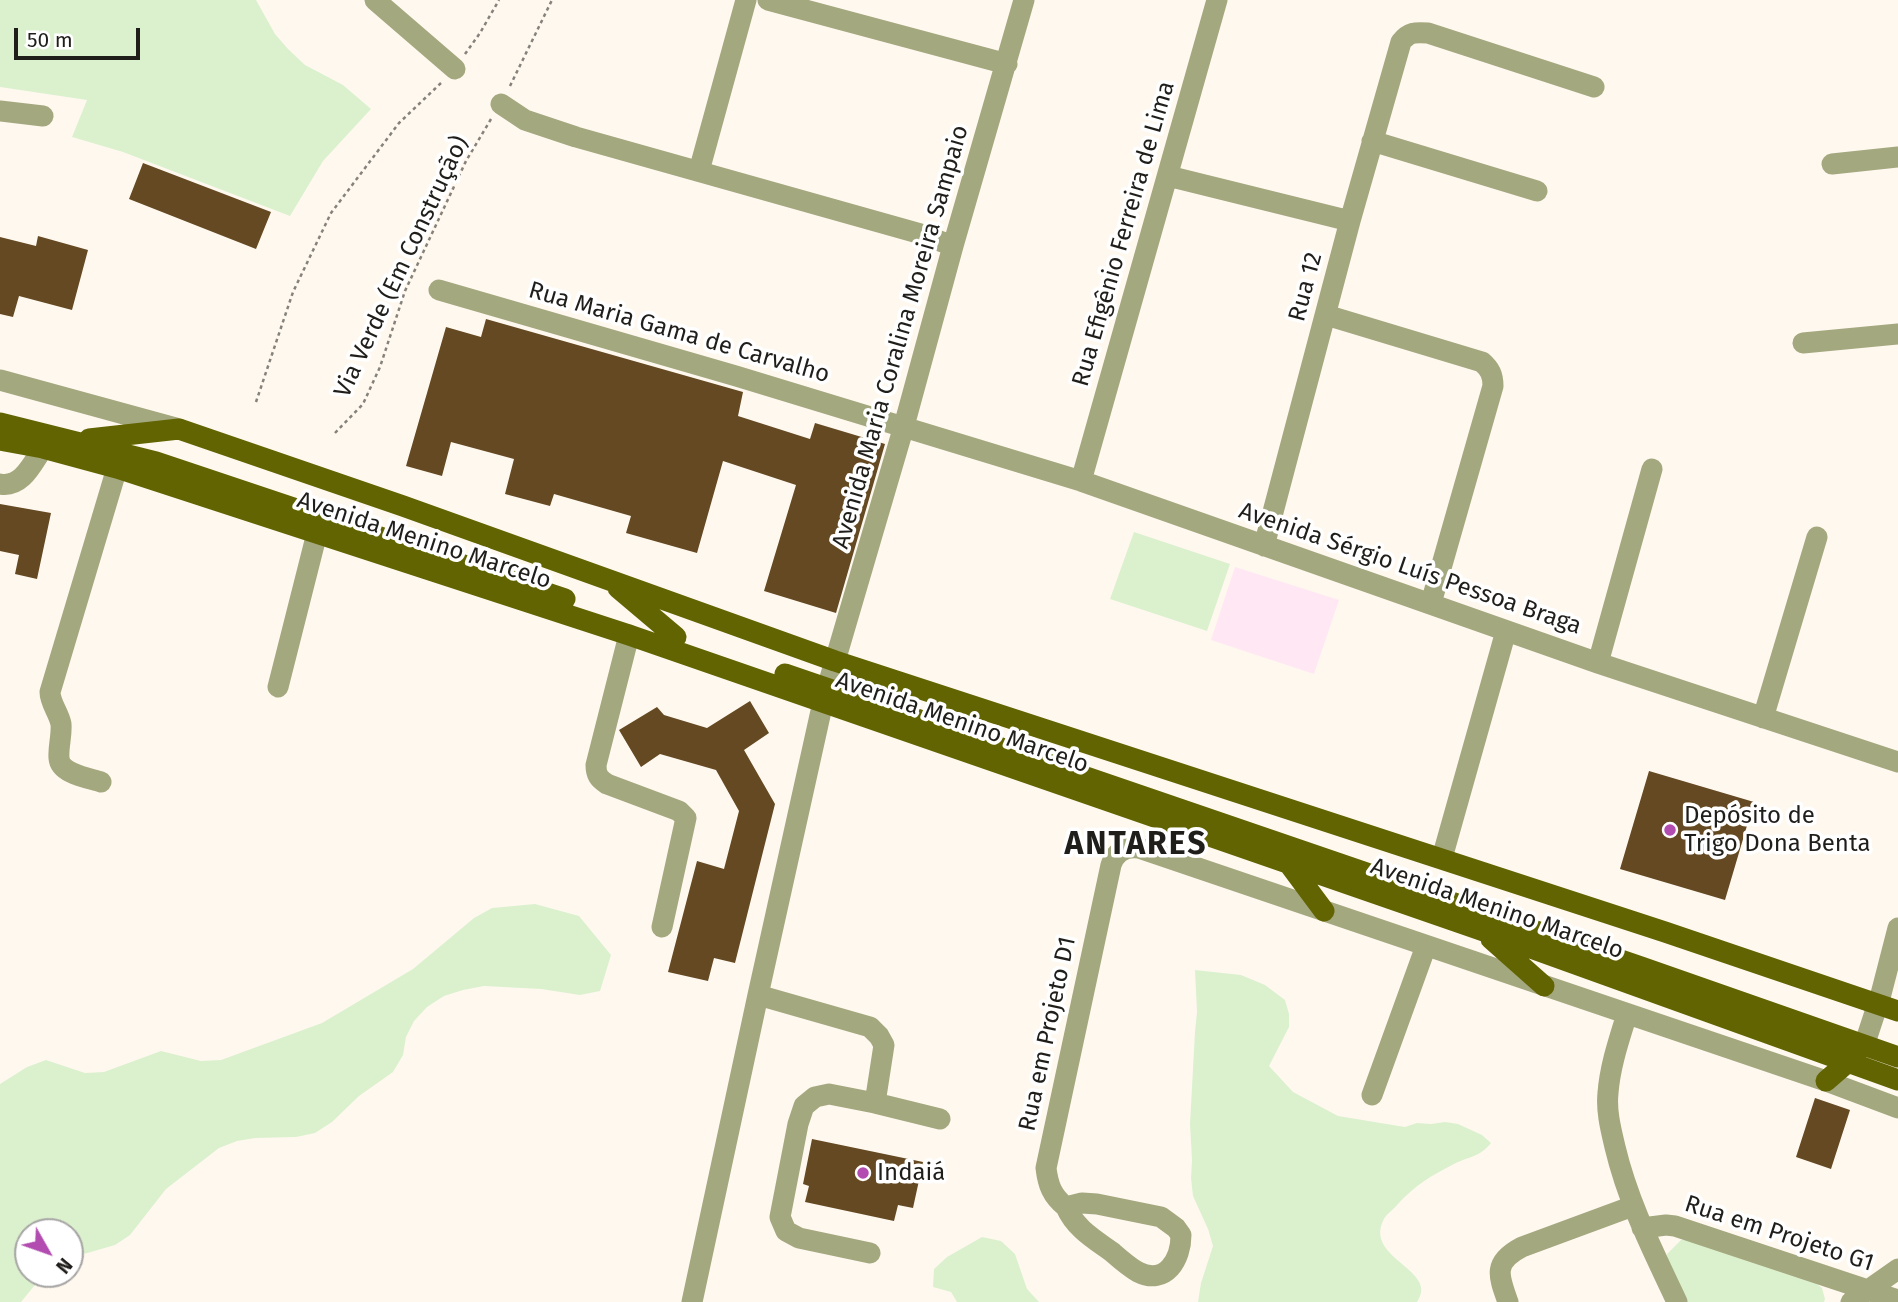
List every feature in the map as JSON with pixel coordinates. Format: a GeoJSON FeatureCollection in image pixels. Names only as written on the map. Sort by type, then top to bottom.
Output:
{"type":"FeatureCollection","features":[{"type":"Feature","properties":{"kind":"main road","name":"Avenida Menino Marcelo"},"geometry":{"type":"LineString","coordinates":[[0,423],[179,469],[676,636],[825,695],[1289,864],[1898,1080]]}},
{"type":"Feature","properties":{"kind":"main road"},"geometry":{"type":"LineString","coordinates":[[74,441],[179,429],[835,661],[1442,858],[1888,1007]]}},
{"type":"Feature","properties":{"kind":"main road","name":"Avenida Menino Marcelo"},"geometry":{"type":"LineString","coordinates":[[0,440],[43,448],[117,468],[629,635],[825,695],[1641,967],[1898,1057]]}},
{"type":"Feature","properties":{"kind":"main road"},"geometry":{"type":"LineString","coordinates":[[608,579],[676,636]]}},
{"type":"Feature","properties":{"kind":"main road"},"geometry":{"type":"LineString","coordinates":[[1289,864],[1324,911]]}},
{"type":"Feature","properties":{"kind":"main road"},"geometry":{"type":"LineString","coordinates":[[1481,930],[1545,986]]}},
{"type":"Feature","properties":{"kind":"main road"},"geometry":{"type":"LineString","coordinates":[[1826,1081],[1864,1046]]}},
{"type":"Feature","properties":{"kind":"street"},"geometry":{"type":"LineString","coordinates":[[375,0],[455,69]]}},
{"type":"Feature","properties":{"kind":"street"},"geometry":{"type":"LineString","coordinates":[[699,171],[746,0]]}},
{"type":"Feature","properties":{"kind":"street"},"geometry":{"type":"LineString","coordinates":[[768,0],[1007,64]]}},
{"type":"Feature","properties":{"kind":"street","name":"Avenida Maria Coralina Moreira Sampaio"},"geometry":{"type":"LineString","coordinates":[[692,1302],[825,695],[1024,0]]}},
{"type":"Feature","properties":{"kind":"street","name":"Rua Efigênio Ferreira de Lima"},"geometry":{"type":"LineString","coordinates":[[1081,481],[1217,0]]}},
{"type":"Feature","properties":{"kind":"street","name":"Rua 12"},"geometry":{"type":"LineString","coordinates":[[1264,546],[1401,42],[1407,34],[1428,33],[1594,88]]}},
{"type":"Feature","properties":{"kind":"street"},"geometry":{"type":"LineString","coordinates":[[501,104],[525,120],[550,129],[921,234],[953,246]]}},
{"type":"Feature","properties":{"kind":"street"},"geometry":{"type":"LineString","coordinates":[[0,111],[43,116]]}},
{"type":"Feature","properties":{"kind":"street"},"geometry":{"type":"LineString","coordinates":[[1373,141],[1537,191]]}},
{"type":"Feature","properties":{"kind":"street"},"geometry":{"type":"LineString","coordinates":[[1832,164],[1898,157]]}},
{"type":"Feature","properties":{"kind":"street"},"geometry":{"type":"LineString","coordinates":[[1168,176],[1350,222]]}},
{"type":"Feature","properties":{"kind":"street","name":"Rua Maria Gama de Carvalho"},"geometry":{"type":"LineString","coordinates":[[439,290],[904,426]]}},
{"type":"Feature","properties":{"kind":"street"},"geometry":{"type":"LineString","coordinates":[[1326,315],[1482,362],[1493,377],[1493,386],[1431,603]]}},
{"type":"Feature","properties":{"kind":"street"},"geometry":{"type":"LineString","coordinates":[[1803,343],[1898,334]]}},
{"type":"Feature","properties":{"kind":"street"},"geometry":{"type":"LineString","coordinates":[[0,380],[179,429]]}},
{"type":"Feature","properties":{"kind":"street","name":"Avenida Sérgio Luís Pessoa Braga"},"geometry":{"type":"LineString","coordinates":[[904,426],[1081,481],[1598,663],[1898,762]]}},
{"type":"Feature","properties":{"kind":"street"},"geometry":{"type":"LineString","coordinates":[[0,484],[15,484],[43,448]]}},
{"type":"Feature","properties":{"kind":"street"},"geometry":{"type":"LineString","coordinates":[[102,782],[71,772],[61,765],[60,721],[50,692],[117,468]]}},
{"type":"Feature","properties":{"kind":"street"},"geometry":{"type":"LineString","coordinates":[[1598,663],[1652,469]]}},
{"type":"Feature","properties":{"kind":"street"},"geometry":{"type":"LineString","coordinates":[[278,687],[317,533]]}},
{"type":"Feature","properties":{"kind":"street"},"geometry":{"type":"LineString","coordinates":[[1763,718],[1816,537]]}},
{"type":"Feature","properties":{"kind":"street"},"geometry":{"type":"LineString","coordinates":[[1442,858],[1506,631]]}},
{"type":"Feature","properties":{"kind":"street"},"geometry":{"type":"LineString","coordinates":[[629,635],[596,773],[607,784],[679,811],[686,818],[662,927]]}},
{"type":"Feature","properties":{"kind":"street","name":"Rua em Projeto D1"},"geometry":{"type":"LineString","coordinates":[[1066,1207],[1082,1203],[1097,1204],[1160,1217],[1181,1235],[1179,1254],[1167,1272],[1160,1275],[1149,1276],[1137,1271],[1073,1221],[1066,1207],[1051,1192],[1047,1182],[1046,1168],[1111,865],[1119,852],[1132,847],[1139,848],[1324,911]]}},
{"type":"Feature","properties":{"kind":"street"},"geometry":{"type":"LineString","coordinates":[[1324,911],[1826,1081],[1898,1108]]}},
{"type":"Feature","properties":{"kind":"street"},"geometry":{"type":"LineString","coordinates":[[1864,1046],[1888,1007],[1898,929]]}},
{"type":"Feature","properties":{"kind":"street"},"geometry":{"type":"LineString","coordinates":[[1372,1095],[1426,946]]}},
{"type":"Feature","properties":{"kind":"street"},"geometry":{"type":"LineString","coordinates":[[758,995],[870,1027],[884,1045],[875,1103]]}},
{"type":"Feature","properties":{"kind":"street"},"geometry":{"type":"LineString","coordinates":[[1627,1014],[1612,1065],[1607,1096],[1610,1127],[1620,1169],[1633,1206],[1677,1302]]}},
{"type":"Feature","properties":{"kind":"street"},"geometry":{"type":"LineString","coordinates":[[870,1253],[799,1238],[786,1231],[780,1217],[797,1124],[804,1106],[815,1097],[829,1094],[940,1119]]}},
{"type":"Feature","properties":{"kind":"street"},"geometry":{"type":"LineString","coordinates":[[1508,1302],[1499,1278],[1500,1265],[1510,1254],[1522,1247],[1633,1206]]}},
{"type":"Feature","properties":{"kind":"street","name":"Rua em Projeto G1"},"geometry":{"type":"LineString","coordinates":[[1642,1228],[1675,1226],[1858,1296],[1898,1300]]}},
{"type":"Feature","properties":{"kind":"street"},"geometry":{"type":"LineString","coordinates":[[1858,1296],[1898,1269]]}},
{"type":"Feature","properties":{"kind":"path"},"geometry":{"type":"LineString","coordinates":[[256,402],[293,292],[331,213],[399,123],[455,69],[499,0]]}},
{"type":"Feature","properties":{"kind":"path","name":"Via Verde (Em Construção)"},"geometry":{"type":"LineString","coordinates":[[335,433],[363,404],[380,367],[405,291],[466,160],[501,104],[552,0]]}},
{"type":"Feature","properties":{"kind":"shaded area"},"geometry":{"type":"Polygon","coordinates":[[[1235,567],[1339,600],[1314,674],[1211,640],[1235,567]]]}},
{"type":"Feature","properties":{"kind":"green space"},"geometry":{"type":"Polygon","coordinates":[[[0,0],[256,0],[275,34],[288,49],[305,65],[343,85],[371,109],[323,161],[290,216],[123,152],[72,137],[87,100],[0,87],[0,0]]]}},
{"type":"Feature","properties":{"kind":"green space"},"geometry":{"type":"Polygon","coordinates":[[[1134,532],[1230,564],[1207,631],[1110,599],[1134,532]]]}},
{"type":"Feature","properties":{"kind":"green space"},"geometry":{"type":"Polygon","coordinates":[[[535,904],[579,916],[611,955],[600,991],[580,995],[541,989],[484,986],[444,996],[427,1007],[414,1021],[406,1037],[403,1055],[393,1072],[359,1096],[332,1122],[315,1133],[296,1137],[255,1138],[219,1148],[166,1189],[130,1235],[115,1245],[84,1254],[84,1218],[14,1218],[14,1288],[32,1288],[21,1302],[0,1302],[0,1084],[27,1067],[46,1060],[85,1073],[104,1072],[161,1051],[201,1061],[221,1060],[322,1023],[413,969],[474,918],[492,908],[535,904]]]}},
{"type":"Feature","properties":{"kind":"green space"},"geometry":{"type":"Polygon","coordinates":[[[1195,970],[1241,975],[1265,985],[1285,1000],[1289,1027],[1269,1066],[1293,1092],[1338,1116],[1405,1127],[1417,1123],[1458,1124],[1482,1135],[1491,1143],[1479,1154],[1438,1172],[1403,1198],[1384,1219],[1380,1234],[1384,1245],[1419,1281],[1421,1291],[1417,1302],[1198,1302],[1213,1246],[1193,1196],[1191,1178],[1190,1124],[1197,1012],[1195,970]]]}},
{"type":"Feature","properties":{"kind":"green space"},"geometry":{"type":"Polygon","coordinates":[[[982,1237],[1001,1241],[1015,1254],[1027,1289],[1039,1302],[957,1302],[951,1292],[933,1287],[934,1269],[947,1257],[982,1237]]]}},
{"type":"Feature","properties":{"kind":"green space"},"geometry":{"type":"Polygon","coordinates":[[[1681,1240],[1694,1240],[1812,1280],[1822,1288],[1824,1302],[1686,1302],[1667,1254],[1681,1240]]]}},
{"type":"Feature","properties":{"kind":"building"},"geometry":{"type":"Polygon","coordinates":[[[143,163],[271,212],[256,249],[129,199],[143,163]]]}},
{"type":"Feature","properties":{"kind":"building"},"geometry":{"type":"Polygon","coordinates":[[[38,236],[88,250],[72,310],[19,296],[13,317],[0,314],[0,237],[36,246],[38,236]]]}},
{"type":"Feature","properties":{"kind":"building"},"geometry":{"type":"Polygon","coordinates":[[[486,319],[743,392],[738,416],[810,439],[815,423],[885,444],[836,613],[764,591],[796,485],[723,461],[697,553],[626,533],[631,516],[554,494],[550,506],[505,494],[514,459],[451,442],[442,476],[406,466],[446,327],[481,337],[486,319]]]}},
{"type":"Feature","properties":{"kind":"building"},"geometry":{"type":"Polygon","coordinates":[[[0,504],[51,513],[37,579],[15,574],[19,555],[0,551],[0,504]]]}},
{"type":"Feature","properties":{"kind":"building"},"geometry":{"type":"Polygon","coordinates":[[[750,701],[769,733],[744,750],[775,804],[735,963],[714,958],[708,981],[668,972],[697,861],[724,869],[739,811],[716,770],[660,754],[641,767],[619,730],[657,707],[664,715],[707,728],[750,701]]]}},
{"type":"Feature","properties":{"kind":"building","name":"Depósito de Trigo Dona Benta"},"geometry":{"type":"Polygon","coordinates":[[[1649,771],[1754,802],[1725,900],[1620,869],[1649,771]]]}},
{"type":"Feature","properties":{"kind":"building"},"geometry":{"type":"Polygon","coordinates":[[[1815,1098],[1850,1110],[1831,1169],[1796,1157],[1815,1098]]]}},
{"type":"Feature","properties":{"kind":"building","name":"Indaiá"},"geometry":{"type":"Polygon","coordinates":[[[812,1139],[923,1162],[913,1208],[898,1205],[894,1221],[805,1202],[809,1186],[803,1184],[812,1139]]]}},
{"type":"Feature","properties":{"kind":"place","name":"Depósito de Trigo Dona Benta"},"geometry":{"type":"Point","coordinates":[1670,830]}},
{"type":"Feature","properties":{"kind":"place","name":"Indaiá"},"geometry":{"type":"Point","coordinates":[863,1173]}},
{"type":"Feature","properties":{"kind":"district","name":"ANTARES"},"geometry":{"type":"Point","coordinates":[1136,845]}}]}
